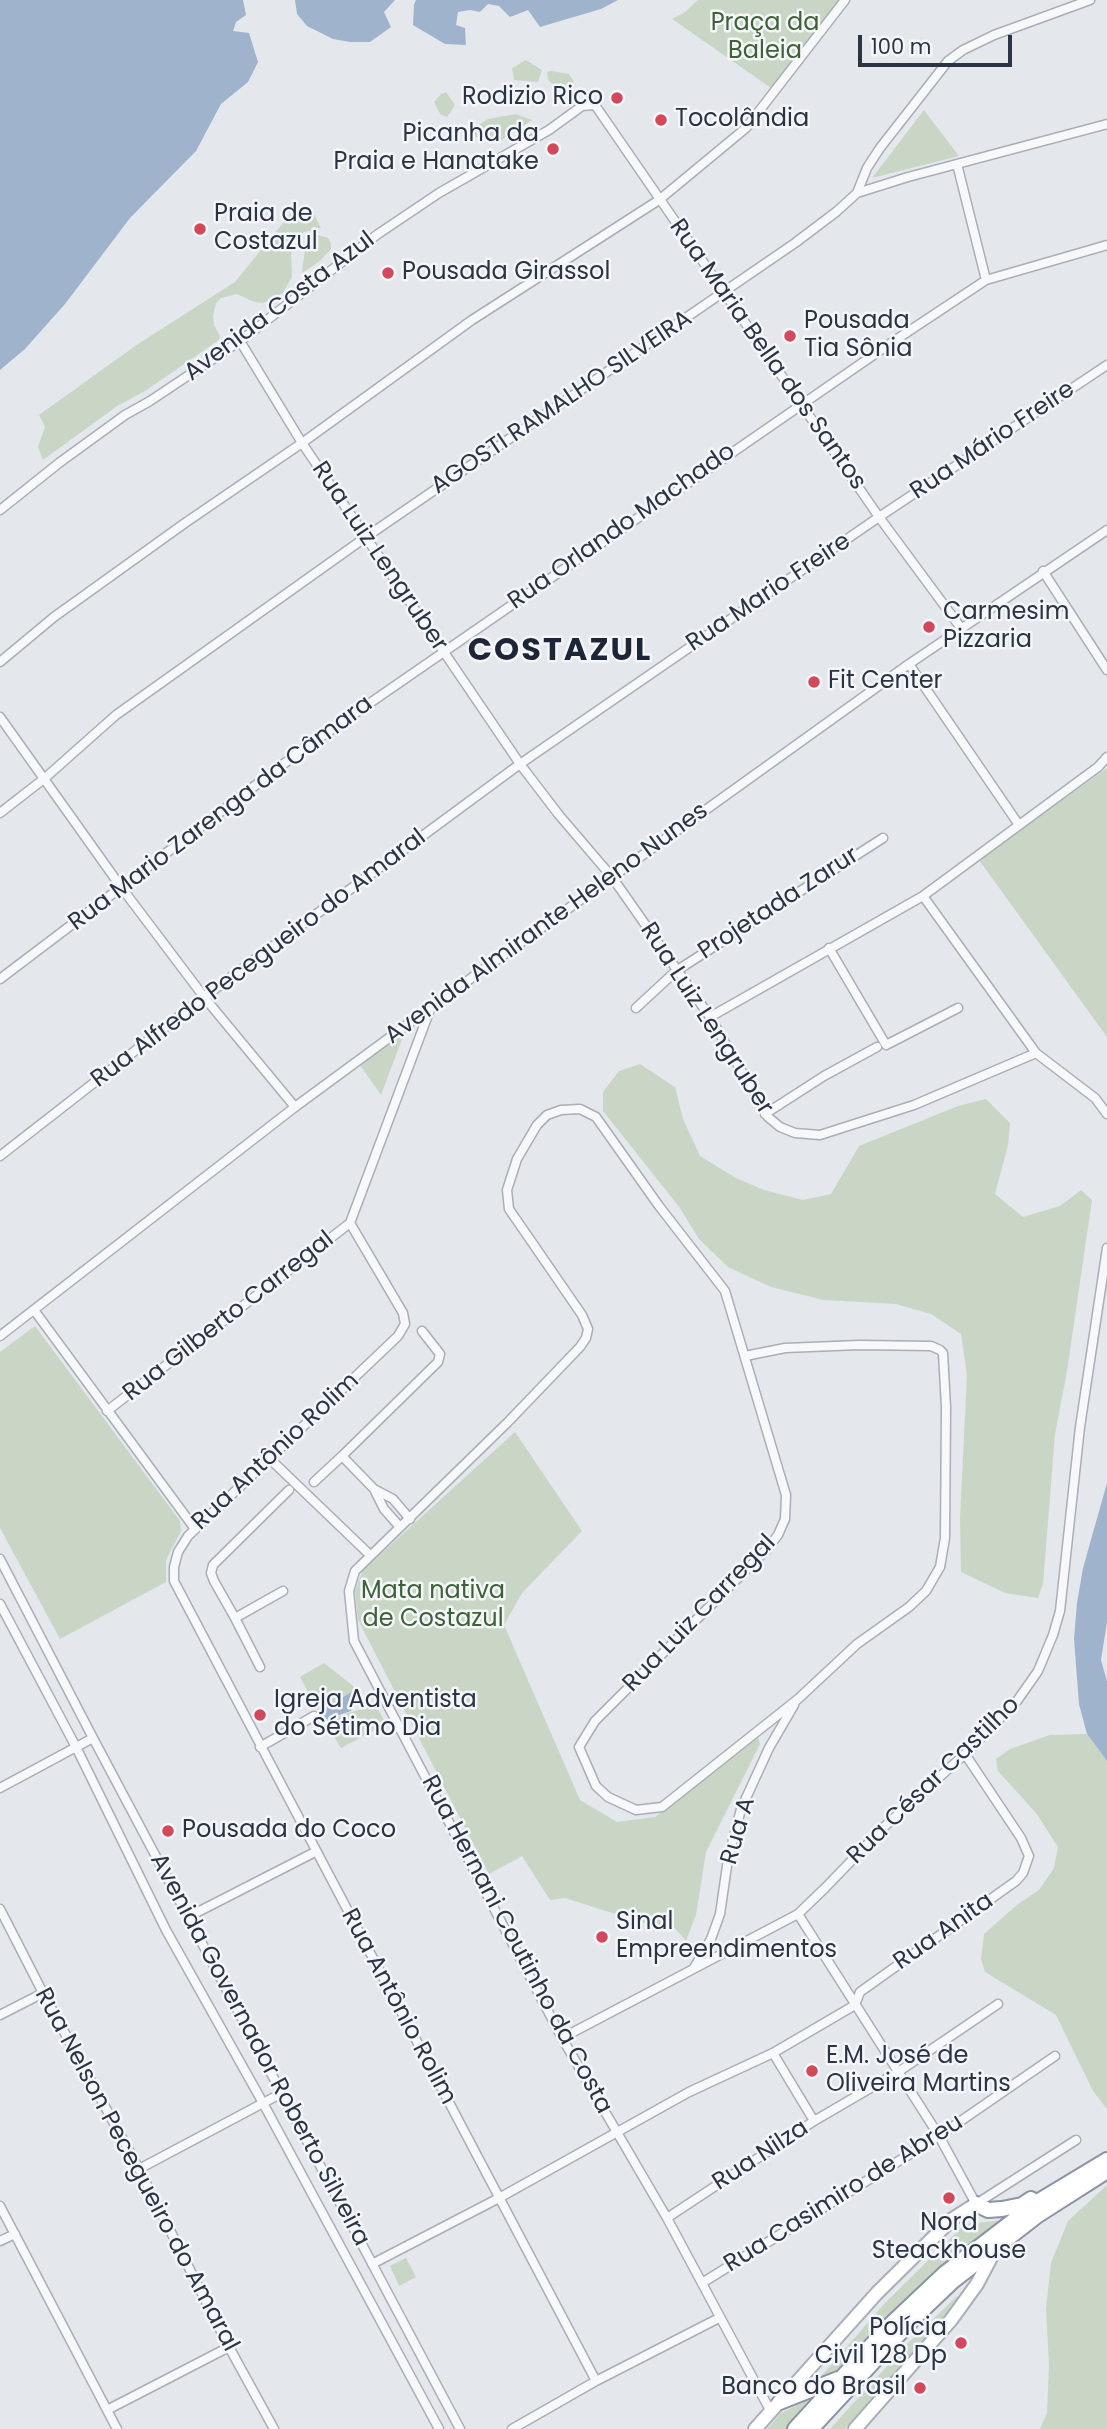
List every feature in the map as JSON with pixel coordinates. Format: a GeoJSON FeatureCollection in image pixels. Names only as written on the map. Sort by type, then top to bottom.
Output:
{"type":"FeatureCollection","features":[{"type":"Feature","properties":{"kind":"highway"},"geometry":{"type":"LineString","coordinates":[[795,2429],[839,2378],[944,2274],[1039,2200],[1107,2160]]}},
{"type":"Feature","properties":{"kind":"highway"},"geometry":{"type":"LineString","coordinates":[[816,2425],[913,2319],[953,2281],[1038,2215],[1107,2171]]}},
{"type":"Feature","properties":{"kind":"highway"},"geometry":{"type":"LineString","coordinates":[[976,2204],[988,2210],[1022,2204],[1052,2185],[1070,2181]]}},
{"type":"Feature","properties":{"kind":"highway"},"geometry":{"type":"LineString","coordinates":[[776,2407],[839,2378]]}},
{"type":"Feature","properties":{"kind":"main road"},"geometry":{"type":"LineString","coordinates":[[755,2429],[877,2293],[951,2220],[976,2204]]}},
{"type":"Feature","properties":{"kind":"main road"},"geometry":{"type":"LineString","coordinates":[[855,2429],[973,2291],[997,2247]]}},
{"type":"Feature","properties":{"kind":"main road"},"geometry":{"type":"LineString","coordinates":[[953,2281],[973,2291]]}},
{"type":"Feature","properties":{"kind":"street"},"geometry":{"type":"LineString","coordinates":[[0,662],[54,617],[472,320],[659,200],[747,128],[845,0]]}},
{"type":"Feature","properties":{"kind":"street"},"geometry":{"type":"LineString","coordinates":[[857,193],[867,168],[880,148],[948,61],[963,50],[994,35],[1090,0]]}},
{"type":"Feature","properties":{"kind":"street","name":"Rua Maria Bella dos Santos"},"geometry":{"type":"LineString","coordinates":[[568,116],[582,106],[595,105],[879,517],[961,628]]}},
{"type":"Feature","properties":{"kind":"street","name":"Avenida Costa Azul"},"geometry":{"type":"LineString","coordinates":[[0,510],[125,415],[240,341],[378,234],[439,193],[568,116]]}},
{"type":"Feature","properties":{"kind":"street"},"geometry":{"type":"LineString","coordinates":[[857,193],[1107,124]]}},
{"type":"Feature","properties":{"kind":"street"},"geometry":{"type":"LineString","coordinates":[[957,164],[986,280]]}},
{"type":"Feature","properties":{"kind":"street","name":"AGOSTI RAMALHO SILVEIRA"},"geometry":{"type":"LineString","coordinates":[[0,813],[45,778],[116,715],[366,537],[795,243],[857,193]]}},
{"type":"Feature","properties":{"kind":"street","name":"Rua Orlando Machado"},"geometry":{"type":"LineString","coordinates":[[444,651],[800,404],[986,280],[1107,245]]}},
{"type":"Feature","properties":{"kind":"street","name":"Rua Luiz Lengruber"},"geometry":{"type":"LineString","coordinates":[[240,341],[302,443],[520,764],[612,877],[710,1017],[765,1114],[780,1127],[795,1133],[820,1135],[914,1105],[1036,1053]]}},
{"type":"Feature","properties":{"kind":"street","name":"Rua Mário Freire"},"geometry":{"type":"LineString","coordinates":[[879,517],[1107,365]]}},
{"type":"Feature","properties":{"kind":"street","name":"Rua Mario Freire"},"geometry":{"type":"LineString","coordinates":[[520,764],[879,517]]}},
{"type":"Feature","properties":{"kind":"street","name":"Avenida Almirante Heleno Nunes"},"geometry":{"type":"LineString","coordinates":[[0,1336],[295,1107],[431,1007],[909,664],[1107,530]]}},
{"type":"Feature","properties":{"kind":"street"},"geometry":{"type":"LineString","coordinates":[[1043,571],[1107,670]]}},
{"type":"Feature","properties":{"kind":"street","name":"Rua Mario Zarenga da Câmara"},"geometry":{"type":"LineString","coordinates":[[0,979],[302,750],[444,651]]}},
{"type":"Feature","properties":{"kind":"street"},"geometry":{"type":"LineString","coordinates":[[909,664],[1019,825]]}},
{"type":"Feature","properties":{"kind":"street"},"geometry":{"type":"LineString","coordinates":[[0,717],[121,887],[204,997],[295,1107]]}},
{"type":"Feature","properties":{"kind":"street"},"geometry":{"type":"LineString","coordinates":[[710,1017],[923,896],[1098,767],[1107,757]]}},
{"type":"Feature","properties":{"kind":"street","name":"Rua Alfredo Pecegueiro do Amaral"},"geometry":{"type":"LineString","coordinates":[[0,1156],[204,997],[520,764]]}},
{"type":"Feature","properties":{"kind":"street","name":"Projetada Zarur"},"geometry":{"type":"LineString","coordinates":[[636,1008],[676,971],[883,838]]}},
{"type":"Feature","properties":{"kind":"street"},"geometry":{"type":"LineString","coordinates":[[923,896],[1036,1053],[1095,1098],[1107,1114]]}},
{"type":"Feature","properties":{"kind":"street"},"geometry":{"type":"LineString","coordinates":[[829,948],[887,1045],[958,1009]]}},
{"type":"Feature","properties":{"kind":"street"},"geometry":{"type":"LineString","coordinates":[[351,1223],[431,1007]]}},
{"type":"Feature","properties":{"kind":"street"},"geometry":{"type":"LineString","coordinates":[[765,1114],[824,1076],[877,1048]]}},
{"type":"Feature","properties":{"kind":"street","name":"Rua Hernani Coutinho da Costa"},"geometry":{"type":"LineString","coordinates":[[754,1388],[725,1292],[659,1206],[596,1116],[580,1109],[561,1110],[547,1115],[537,1125],[517,1159],[507,1190],[509,1209],[582,1315],[588,1329],[586,1338],[580,1348],[507,1423],[355,1571],[349,1591],[354,1641],[562,2038],[667,2218],[719,2318],[776,2407]]}},
{"type":"Feature","properties":{"kind":"street","name":"Rua Gilberto Carregal"},"geometry":{"type":"LineString","coordinates":[[107,1411],[351,1223]]}},
{"type":"Feature","properties":{"kind":"street","name":"Rua Antônio Rolim"},"geometry":{"type":"LineString","coordinates":[[351,1223],[403,1313],[405,1324],[398,1336],[195,1529],[178,1552],[174,1581],[596,2381]]}},
{"type":"Feature","properties":{"kind":"street","name":"Rua César Castilho"},"geometry":{"type":"LineString","coordinates":[[562,2038],[798,1914],[884,1827],[965,1754],[1017,1702],[1038,1671],[1060,1611],[1079,1439],[1107,1248]]}},
{"type":"Feature","properties":{"kind":"street"},"geometry":{"type":"LineString","coordinates":[[34,1310],[195,1529]]}},
{"type":"Feature","properties":{"kind":"street"},"geometry":{"type":"LineString","coordinates":[[314,1482],[438,1362],[440,1354],[422,1331]]}},
{"type":"Feature","properties":{"kind":"street"},"geometry":{"type":"LineString","coordinates":[[744,1356],[785,1348],[859,1345],[931,1346],[943,1353],[946,1525],[940,1567],[926,1591],[909,1607],[857,1644],[798,1699]]}},
{"type":"Feature","properties":{"kind":"street","name":"Rua Luiz Carregal"},"geometry":{"type":"LineString","coordinates":[[754,1388],[786,1495],[785,1519],[778,1535],[733,1584],[595,1721],[579,1747],[596,1786],[608,1797],[636,1810],[662,1807],[798,1699]]}},
{"type":"Feature","properties":{"kind":"street"},"geometry":{"type":"LineString","coordinates":[[342,1457],[374,1489],[384,1508],[400,1527]]}},
{"type":"Feature","properties":{"kind":"street"},"geometry":{"type":"LineString","coordinates":[[270,1459],[370,1555]]}},
{"type":"Feature","properties":{"kind":"street"},"geometry":{"type":"LineString","coordinates":[[374,1489],[393,1499],[410,1519]]}},
{"type":"Feature","properties":{"kind":"street"},"geometry":{"type":"LineString","coordinates":[[260,1667],[211,1573],[213,1565],[289,1490]]}},
{"type":"Feature","properties":{"kind":"street","name":"Avenida Governador Roberto Silveira"},"geometry":{"type":"LineString","coordinates":[[0,1559],[460,2429]]}},
{"type":"Feature","properties":{"kind":"street"},"geometry":{"type":"LineString","coordinates":[[235,1618],[283,1591]]}},
{"type":"Feature","properties":{"kind":"street","name":"Avenida Governador Roberto Silveira"},"geometry":{"type":"LineString","coordinates":[[0,1604],[76,1747],[166,1930],[439,2429]]}},
{"type":"Feature","properties":{"kind":"street","name":"Rua A"},"geometry":{"type":"LineString","coordinates":[[694,1968],[711,1939],[720,1914],[728,1859],[741,1809],[769,1748],[798,1699]]}},
{"type":"Feature","properties":{"kind":"street"},"geometry":{"type":"LineString","coordinates":[[260,1747],[314,1716]]}},
{"type":"Feature","properties":{"kind":"street"},"geometry":{"type":"LineString","coordinates":[[0,1788],[93,1738]]}},
{"type":"Feature","properties":{"kind":"street","name":"Rua Anita"},"geometry":{"type":"LineString","coordinates":[[372,2263],[499,2198],[689,2092],[773,2053],[855,2005],[860,1992],[1016,1881],[1023,1873],[1029,1856],[1021,1838],[965,1754]]}},
{"type":"Feature","properties":{"kind":"street"},"geometry":{"type":"LineString","coordinates":[[188,1917],[316,1852]]}},
{"type":"Feature","properties":{"kind":"street","name":"Rua Nelson Pecegueiro do Amaral"},"geometry":{"type":"LineString","coordinates":[[0,1909],[274,2429]]}},
{"type":"Feature","properties":{"kind":"street"},"geometry":{"type":"LineString","coordinates":[[798,1914],[939,2136],[976,2204],[1076,2140]]}},
{"type":"Feature","properties":{"kind":"street"},"geometry":{"type":"LineString","coordinates":[[0,2015],[43,1993]]}},
{"type":"Feature","properties":{"kind":"street","name":"Rua Nilza"},"geometry":{"type":"LineString","coordinates":[[667,2218],[814,2121],[898,2072],[998,2004]]}},
{"type":"Feature","properties":{"kind":"street"},"geometry":{"type":"LineString","coordinates":[[773,2053],[814,2121]]}},
{"type":"Feature","properties":{"kind":"street","name":"Rua Casimiro de Abreu"},"geometry":{"type":"LineString","coordinates":[[702,2283],[939,2136],[1055,2056]]}},
{"type":"Feature","properties":{"kind":"street"},"geometry":{"type":"LineString","coordinates":[[139,2169],[282,2093]]}},
{"type":"Feature","properties":{"kind":"street"},"geometry":{"type":"LineString","coordinates":[[0,2206],[117,2429]]}},
{"type":"Feature","properties":{"kind":"street"},"geometry":{"type":"LineString","coordinates":[[0,2241],[15,2234]]}},
{"type":"Feature","properties":{"kind":"street"},"geometry":{"type":"LineString","coordinates":[[512,2429],[596,2381],[719,2318]]}},
{"type":"Feature","properties":{"kind":"street"},"geometry":{"type":"LineString","coordinates":[[107,2410],[229,2347]]}},
{"type":"Feature","properties":{"kind":"green space","name":"Praça da Baleia"},"geometry":{"type":"Polygon","coordinates":[[[698,0],[840,0],[774,90],[672,19],[698,0]]]}},
{"type":"Feature","properties":{"kind":"green space"},"geometry":{"type":"Polygon","coordinates":[[[526,60],[542,70],[538,82],[514,80],[512,68],[526,60]]]}},
{"type":"Feature","properties":{"kind":"green space"},"geometry":{"type":"Polygon","coordinates":[[[547,72],[569,74],[574,82],[558,91],[548,79],[547,72]]]}},
{"type":"Feature","properties":{"kind":"green space"},"geometry":{"type":"Polygon","coordinates":[[[446,92],[455,105],[447,117],[440,114],[434,102],[446,92]]]}},
{"type":"Feature","properties":{"kind":"green space"},"geometry":{"type":"Polygon","coordinates":[[[924,110],[959,156],[872,178],[924,110]]]}},
{"type":"Feature","properties":{"kind":"green space"},"geometry":{"type":"Polygon","coordinates":[[[516,114],[532,120],[500,141],[470,137],[480,124],[488,119],[516,114]]]}},
{"type":"Feature","properties":{"kind":"green space"},"geometry":{"type":"Polygon","coordinates":[[[310,206],[321,228],[304,232],[296,239],[291,254],[292,277],[283,293],[263,303],[237,294],[221,298],[216,303],[213,316],[219,340],[145,391],[117,406],[43,460],[38,447],[45,427],[39,415],[138,344],[235,282],[296,207],[304,209],[310,206]]]}},
{"type":"Feature","properties":{"kind":"green space"},"geometry":{"type":"Polygon","coordinates":[[[318,235],[328,238],[331,249],[320,261],[302,273],[305,248],[311,239],[318,235]]]}},
{"type":"Feature","properties":{"kind":"green space"},"geometry":{"type":"Polygon","coordinates":[[[1107,768],[1107,1037],[979,860],[1107,768]]]}},
{"type":"Feature","properties":{"kind":"green space"},"geometry":{"type":"Polygon","coordinates":[[[405,1031],[381,1095],[360,1065],[405,1031]]]}},
{"type":"Feature","properties":{"kind":"green space"},"geometry":{"type":"Polygon","coordinates":[[[640,1064],[675,1087],[683,1119],[700,1156],[736,1178],[764,1190],[803,1200],[831,1194],[859,1146],[958,1106],[986,1099],[1010,1123],[1008,1145],[995,1194],[1023,1217],[1060,1206],[1081,1190],[1092,1200],[1055,1434],[1043,1584],[1038,1598],[1005,1593],[961,1572],[960,1518],[967,1375],[961,1334],[931,1314],[896,1304],[824,1300],[771,1287],[728,1267],[699,1239],[680,1208],[603,1111],[603,1092],[619,1071],[640,1064]]]}},
{"type":"Feature","properties":{"kind":"green space"},"geometry":{"type":"Polygon","coordinates":[[[35,1326],[180,1521],[181,1531],[166,1560],[166,1582],[60,1639],[0,1528],[0,1352],[35,1326]]]}},
{"type":"Feature","properties":{"kind":"green space","name":"Mata nativa de Costazul"},"geometry":{"type":"Polygon","coordinates":[[[515,1432],[582,1531],[522,1593],[504,1625],[580,1800],[617,1822],[655,1817],[758,1737],[760,1744],[706,1852],[696,1915],[686,1941],[673,1926],[653,1926],[565,1898],[550,1900],[522,1856],[489,1874],[358,1620],[355,1591],[363,1570],[515,1432]]]}},
{"type":"Feature","properties":{"kind":"green space"},"geometry":{"type":"Polygon","coordinates":[[[324,1663],[357,1689],[318,1711],[300,1677],[324,1663]]]}},
{"type":"Feature","properties":{"kind":"green space"},"geometry":{"type":"Polygon","coordinates":[[[376,1705],[386,1724],[341,1748],[324,1720],[376,1705]]]}},
{"type":"Feature","properties":{"kind":"green space"},"geometry":{"type":"Polygon","coordinates":[[[1087,1734],[1107,1761],[1107,2109],[1093,2091],[1056,2015],[985,1972],[981,1959],[984,1934],[1018,1904],[1039,1890],[1054,1868],[1058,1847],[1036,1813],[998,1771],[996,1759],[1010,1749],[1050,1735],[1087,1734]]]}},
{"type":"Feature","properties":{"kind":"green space"},"geometry":{"type":"Polygon","coordinates":[[[1107,2185],[1107,2429],[1040,2429],[1047,2413],[1049,2366],[1046,2309],[1051,2263],[1068,2221],[1107,2185]]]}},
{"type":"Feature","properties":{"kind":"green space"},"geometry":{"type":"Polygon","coordinates":[[[1006,2220],[838,2374],[812,2384],[884,2304],[965,2224],[1006,2220]]]}},
{"type":"Feature","properties":{"kind":"green space"},"geometry":{"type":"Polygon","coordinates":[[[406,2258],[416,2277],[399,2286],[390,2266],[406,2258]]]}},
{"type":"Feature","properties":{"kind":"green space"},"geometry":{"type":"Polygon","coordinates":[[[957,2296],[961,2302],[923,2340],[845,2429],[830,2429],[906,2345],[957,2296]]]}},
{"type":"Feature","properties":{"kind":"green space"},"geometry":{"type":"Polygon","coordinates":[[[818,2395],[790,2429],[767,2429],[781,2413],[818,2395]]]}},
{"type":"Feature","properties":{"kind":"water"},"geometry":{"type":"Polygon","coordinates":[[[0,0],[243,0],[246,15],[236,22],[233,31],[249,33],[258,62],[248,82],[221,104],[196,151],[130,218],[65,304],[25,349],[0,370],[0,0]]]}},
{"type":"Feature","properties":{"kind":"water"},"geometry":{"type":"Polygon","coordinates":[[[295,0],[395,0],[384,12],[391,27],[370,42],[350,42],[333,39],[307,26],[297,14],[295,0]]]}},
{"type":"Feature","properties":{"kind":"water"},"geometry":{"type":"Polygon","coordinates":[[[416,0],[618,0],[601,9],[540,27],[528,10],[510,17],[499,6],[488,4],[480,12],[458,12],[456,25],[465,28],[466,45],[445,44],[413,25],[416,0]]]}},
{"type":"Feature","properties":{"kind":"water"},"geometry":{"type":"Polygon","coordinates":[[[1107,1483],[1107,1622],[1101,1660],[1107,1681],[1107,1761],[1087,1734],[1079,1704],[1074,1639],[1083,1568],[1107,1483]]]}},
{"type":"Feature","properties":{"kind":"water"},"geometry":{"type":"Polygon","coordinates":[[[357,1689],[351,1711],[324,1720],[318,1711],[357,1689]]]}},
{"type":"Feature","properties":{"kind":"place","name":"Rodizio Rico"},"geometry":{"type":"Point","coordinates":[617,98]}},
{"type":"Feature","properties":{"kind":"place","name":"Tocolândia"},"geometry":{"type":"Point","coordinates":[661,120]}},
{"type":"Feature","properties":{"kind":"place","name":"Picanha da Praia e Hanatake"},"geometry":{"type":"Point","coordinates":[553,149]}},
{"type":"Feature","properties":{"kind":"place","name":"Praia de Costazul"},"geometry":{"type":"Point","coordinates":[200,229]}},
{"type":"Feature","properties":{"kind":"place","name":"Pousada Girassol"},"geometry":{"type":"Point","coordinates":[388,273]}},
{"type":"Feature","properties":{"kind":"place","name":"Pousada Tia Sônia"},"geometry":{"type":"Point","coordinates":[790,336]}},
{"type":"Feature","properties":{"kind":"place","name":"Carmesim Pizzaria"},"geometry":{"type":"Point","coordinates":[929,627]}},
{"type":"Feature","properties":{"kind":"place","name":"Fit Center"},"geometry":{"type":"Point","coordinates":[814,682]}},
{"type":"Feature","properties":{"kind":"place","name":"Igreja Adventista do Sétimo Dia"},"geometry":{"type":"Point","coordinates":[260,1715]}},
{"type":"Feature","properties":{"kind":"place","name":"Pousada do Coco"},"geometry":{"type":"Point","coordinates":[168,1831]}},
{"type":"Feature","properties":{"kind":"place","name":"Sinal Empreendimentos"},"geometry":{"type":"Point","coordinates":[602,1937]}},
{"type":"Feature","properties":{"kind":"place","name":"E.M. José de Oliveira Martins"},"geometry":{"type":"Point","coordinates":[812,2071]}},
{"type":"Feature","properties":{"kind":"place","name":"Nord Steackhouse"},"geometry":{"type":"Point","coordinates":[949,2198]}},
{"type":"Feature","properties":{"kind":"place","name":"Polícia Civil 128 Dp"},"geometry":{"type":"Point","coordinates":[961,2343]}},
{"type":"Feature","properties":{"kind":"place","name":"Banco do Brasil"},"geometry":{"type":"Point","coordinates":[920,2388]}},
{"type":"Feature","properties":{"kind":"district","name":"COSTAZUL"},"geometry":{"type":"Point","coordinates":[560,652]}}]}
